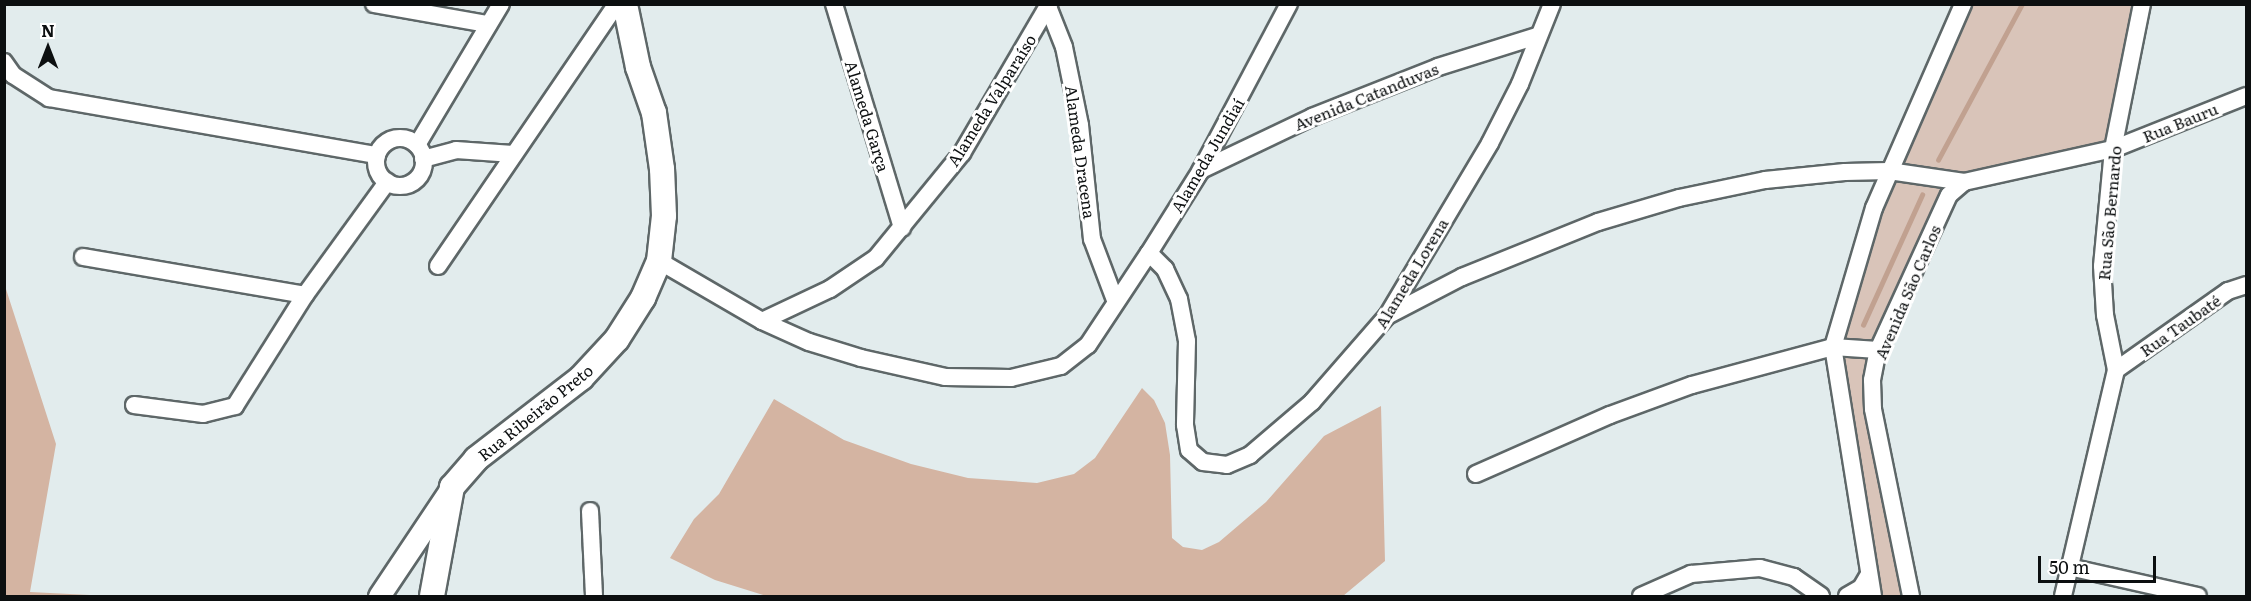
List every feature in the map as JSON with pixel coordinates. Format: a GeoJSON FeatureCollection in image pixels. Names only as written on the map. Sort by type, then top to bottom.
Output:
{"type":"FeatureCollection","features":[{"type":"Feature","properties":{"kind":"main road","name":"Rua Ribeirão Preto"},"geometry":{"type":"LineString","coordinates":[[452,487],[476,459],[581,378],[617,339],[643,298],[659,261],[664,216],[662,169],[654,113],[638,67],[625,4]]}},
{"type":"Feature","properties":{"kind":"main road"},"geometry":{"type":"LineString","coordinates":[[432,597],[452,487]]}},
{"type":"Feature","properties":{"kind":"street"},"geometry":{"type":"LineString","coordinates":[[374,4],[488,24]]}},
{"type":"Feature","properties":{"kind":"street"},"geometry":{"type":"LineString","coordinates":[[501,4],[488,24],[420,152],[416,180],[402,186],[387,182],[377,171],[377,154],[395,138],[420,152],[456,150],[513,154]]}},
{"type":"Feature","properties":{"kind":"street"},"geometry":{"type":"LineString","coordinates":[[438,266],[617,4]]}},
{"type":"Feature","properties":{"kind":"street","name":"Alameda Garça"},"geometry":{"type":"LineString","coordinates":[[834,4],[902,228]]}},
{"type":"Feature","properties":{"kind":"street","name":"Alameda Jundiaí"},"geometry":{"type":"LineString","coordinates":[[659,261],[762,321],[809,342],[945,377],[1011,378],[1061,366],[1088,345],[1115,300],[1149,253],[1201,170],[1289,4]]}},
{"type":"Feature","properties":{"kind":"street"},"geometry":{"type":"LineString","coordinates":[[1874,597],[1833,347],[1889,171],[1963,4]]}},
{"type":"Feature","properties":{"kind":"street","name":"Rua São Bernardo"},"geometry":{"type":"LineString","coordinates":[[2063,597],[2116,370],[2104,315],[2102,266],[2113,149],[2142,4]]}},
{"type":"Feature","properties":{"kind":"street","name":"Alameda Valparaíso"},"geometry":{"type":"LineString","coordinates":[[762,321],[830,289],[876,258],[962,153],[1048,5]]}},
{"type":"Feature","properties":{"kind":"street","name":"Alameda Dracena"},"geometry":{"type":"LineString","coordinates":[[1048,5],[1064,47],[1080,125],[1092,239],[1115,300]]}},
{"type":"Feature","properties":{"kind":"street","name":"Alameda Lorena"},"geometry":{"type":"LineString","coordinates":[[1149,253],[1165,269],[1179,298],[1186,341],[1185,425],[1189,450],[1203,462],[1227,465],[1250,455],[1312,402],[1387,316],[1490,143],[1520,84],[1537,36],[1554,7]]}},
{"type":"Feature","properties":{"kind":"street","name":"Avenida Catanduvas"},"geometry":{"type":"LineString","coordinates":[[1201,170],[1360,97],[1438,67],[1537,36]]}},
{"type":"Feature","properties":{"kind":"street"},"geometry":{"type":"LineString","coordinates":[[4,62],[13,75],[49,98],[377,154]]}},
{"type":"Feature","properties":{"kind":"street","name":"Rua Bauru"},"geometry":{"type":"LineString","coordinates":[[2113,149],[2247,96]]}},
{"type":"Feature","properties":{"kind":"street"},"geometry":{"type":"LineString","coordinates":[[1387,316],[1462,277],[1577,230],[1669,201],[1765,180],[1889,171],[1964,182],[2113,149]]}},
{"type":"Feature","properties":{"kind":"street"},"geometry":{"type":"LineString","coordinates":[[134,405],[203,414],[235,406],[305,295],[387,182]]}},
{"type":"Feature","properties":{"kind":"street","name":"Avenida São Carlos"},"geometry":{"type":"LineString","coordinates":[[1911,597],[1873,409],[1872,380],[1878,350],[1949,195],[1964,182]]}},
{"type":"Feature","properties":{"kind":"street"},"geometry":{"type":"LineString","coordinates":[[83,257],[305,295]]}},
{"type":"Feature","properties":{"kind":"street","name":"Rua Taubaté"},"geometry":{"type":"LineString","coordinates":[[2116,370],[2228,291],[2247,285]]}},
{"type":"Feature","properties":{"kind":"street"},"geometry":{"type":"LineString","coordinates":[[1476,474],[1610,415],[1692,385],[1833,347],[1878,350]]}},
{"type":"Feature","properties":{"kind":"street","name":"Rua Ribeirão Preto"},"geometry":{"type":"LineString","coordinates":[[379,597],[452,487]]}},
{"type":"Feature","properties":{"kind":"street"},"geometry":{"type":"LineString","coordinates":[[590,511],[594,597]]}},
{"type":"Feature","properties":{"kind":"street"},"geometry":{"type":"LineString","coordinates":[[2069,567],[2198,597]]}},
{"type":"Feature","properties":{"kind":"street"},"geometry":{"type":"LineString","coordinates":[[1641,597],[1690,574],[1760,568],[1794,577],[1824,596]]}},
{"type":"Feature","properties":{"kind":"street"},"geometry":{"type":"LineString","coordinates":[[1847,597],[1861,588],[1869,574]]}},
{"type":"Feature","properties":{"kind":"shaded area"},"geometry":{"type":"Polygon","coordinates":[[[1963,5],[2142,5],[2113,149],[1949,195],[1872,380],[1911,596],[1873,596],[1834,372],[1861,261],[1963,5]]]}},
{"type":"Feature","properties":{"kind":"shaded area"},"geometry":{"type":"Polygon","coordinates":[[[5,286],[56,444],[30,592],[110,596],[5,596],[5,286]]]}},
{"type":"Feature","properties":{"kind":"shaded area"},"geometry":{"type":"Polygon","coordinates":[[[1142,388],[1154,400],[1165,423],[1170,455],[1172,538],[1183,547],[1202,550],[1219,542],[1266,502],[1324,436],[1381,406],[1385,561],[1343,596],[766,596],[715,580],[670,558],[694,519],[719,494],[774,399],[844,440],[911,464],[968,478],[1037,483],[1074,474],[1095,458],[1142,388]]]}},
{"type":"Feature","properties":{"kind":"waterway"},"geometry":{"type":"LineString","coordinates":[[1938,160],[2022,4]]}},
{"type":"Feature","properties":{"kind":"waterway"},"geometry":{"type":"LineString","coordinates":[[1863,325],[1922,195]]}}]}
